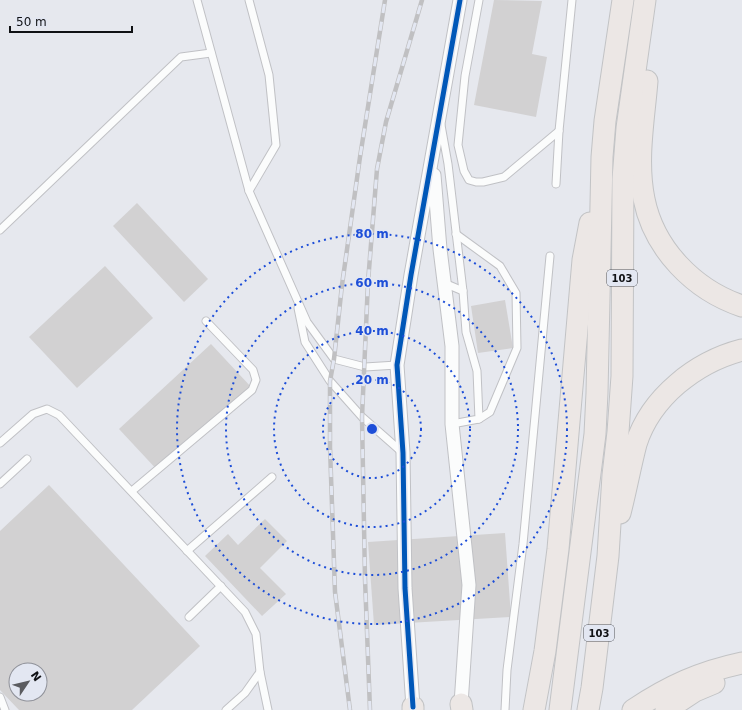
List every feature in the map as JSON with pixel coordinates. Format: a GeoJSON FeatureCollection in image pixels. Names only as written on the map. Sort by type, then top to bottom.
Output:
{"type":"FeatureCollection","features":[{"type":"Feature","properties":{"kind":"main road","name":"103"},"geometry":{"type":"LineString","coordinates":[[588,710],[608,556],[613,475],[618,432],[622,376],[623,179],[627,128],[644,0]]}},
{"type":"Feature","properties":{"kind":"main road"},"geometry":{"type":"LineString","coordinates":[[649,0],[649,62],[641,143],[644,199],[655,231],[670,255],[691,278],[712,292],[742,306]]}},
{"type":"Feature","properties":{"kind":"main road","name":"103"},"geometry":{"type":"LineString","coordinates":[[560,710],[595,434],[602,157],[605,121],[615,56],[619,4]]}},
{"type":"Feature","properties":{"kind":"main road"},"geometry":{"type":"LineString","coordinates":[[534,710],[545,651],[558,549],[583,260],[602,157]]}},
{"type":"Feature","properties":{"kind":"main road"},"geometry":{"type":"LineString","coordinates":[[608,556],[625,495],[637,443],[651,413],[671,390],[693,372],[719,358],[742,350]]}},
{"type":"Feature","properties":{"kind":"main road"},"geometry":{"type":"LineString","coordinates":[[555,710],[567,656]]}},
{"type":"Feature","properties":{"kind":"main road"},"geometry":{"type":"LineString","coordinates":[[633,710],[685,680],[704,673],[742,663]]}},
{"type":"Feature","properties":{"kind":"main road"},"geometry":{"type":"LineString","coordinates":[[666,710],[695,691],[722,680],[742,676]]}},
{"type":"Feature","properties":{"kind":"main road"},"geometry":{"type":"LineString","coordinates":[[592,688],[592,710]]}},
{"type":"Feature","properties":{"kind":"street"},"geometry":{"type":"LineString","coordinates":[[413,708],[405,588],[403,454],[397,365],[411,275],[460,0]]}},
{"type":"Feature","properties":{"kind":"street"},"geometry":{"type":"LineString","coordinates":[[432,157],[444,283],[452,346],[452,424],[469,585],[462,707]]}},
{"type":"Feature","properties":{"kind":"lane"},"geometry":{"type":"LineString","coordinates":[[197,0],[249,191],[308,322],[334,359],[364,367],[397,365]]}},
{"type":"Feature","properties":{"kind":"lane"},"geometry":{"type":"LineString","coordinates":[[249,0],[269,75],[276,145],[249,191]]}},
{"type":"Feature","properties":{"kind":"lane"},"geometry":{"type":"LineString","coordinates":[[479,0],[465,76],[458,145],[464,171],[469,180],[483,182],[504,177],[559,130]]}},
{"type":"Feature","properties":{"kind":"lane"},"geometry":{"type":"LineString","coordinates":[[556,184],[559,130],[572,0]]}},
{"type":"Feature","properties":{"kind":"lane"},"geometry":{"type":"LineString","coordinates":[[0,230],[180,57],[212,53]]}},
{"type":"Feature","properties":{"kind":"lane"},"geometry":{"type":"LineString","coordinates":[[440,115],[448,164],[463,291],[466,332],[477,371],[479,419]]}},
{"type":"Feature","properties":{"kind":"lane"},"geometry":{"type":"LineString","coordinates":[[452,424],[479,419],[490,412],[517,348],[516,293],[500,266],[456,234]]}},
{"type":"Feature","properties":{"kind":"lane"},"geometry":{"type":"LineString","coordinates":[[505,710],[507,670],[524,537],[550,256]]}},
{"type":"Feature","properties":{"kind":"lane"},"geometry":{"type":"LineString","coordinates":[[444,283],[463,291]]}},
{"type":"Feature","properties":{"kind":"lane"},"geometry":{"type":"LineString","coordinates":[[295,292],[305,342],[330,381],[362,417],[403,454]]}},
{"type":"Feature","properties":{"kind":"lane"},"geometry":{"type":"LineString","coordinates":[[132,491],[252,390],[256,380],[254,370],[206,321]]}},
{"type":"Feature","properties":{"kind":"lane"},"geometry":{"type":"LineString","coordinates":[[0,443],[33,414],[47,409],[59,415],[245,612],[256,634],[260,672],[268,710]]}},
{"type":"Feature","properties":{"kind":"lane"},"geometry":{"type":"LineString","coordinates":[[0,484],[27,459]]}},
{"type":"Feature","properties":{"kind":"lane"},"geometry":{"type":"LineString","coordinates":[[187,551],[272,477]]}},
{"type":"Feature","properties":{"kind":"lane"},"geometry":{"type":"LineString","coordinates":[[189,617],[221,586]]}},
{"type":"Feature","properties":{"kind":"lane"},"geometry":{"type":"LineString","coordinates":[[226,710],[246,693],[260,672]]}},
{"type":"Feature","properties":{"kind":"lane"},"geometry":{"type":"LineString","coordinates":[[0,697],[5,710]]}},
{"type":"Feature","properties":{"kind":"building"},"geometry":{"type":"Polygon","coordinates":[[[494,0],[542,1],[532,54],[547,57],[536,117],[474,105],[494,0]]]}},
{"type":"Feature","properties":{"kind":"building"},"geometry":{"type":"Polygon","coordinates":[[[137,203],[208,279],[184,302],[113,226],[137,203]]]}},
{"type":"Feature","properties":{"kind":"building"},"geometry":{"type":"Polygon","coordinates":[[[105,266],[153,318],[77,388],[29,337],[105,266]]]}},
{"type":"Feature","properties":{"kind":"building"},"geometry":{"type":"Polygon","coordinates":[[[505,300],[513,348],[478,353],[471,306],[505,300]]]}},
{"type":"Feature","properties":{"kind":"building"},"geometry":{"type":"Polygon","coordinates":[[[211,344],[252,388],[160,473],[119,429],[211,344]]]}},
{"type":"Feature","properties":{"kind":"building"},"geometry":{"type":"Polygon","coordinates":[[[49,485],[200,646],[132,710],[19,710],[11,702],[48,702],[48,662],[8,662],[8,698],[0,690],[0,531],[49,485]]]}},
{"type":"Feature","properties":{"kind":"building"},"geometry":{"type":"Polygon","coordinates":[[[265,519],[287,541],[260,568],[286,594],[262,616],[205,556],[228,534],[238,545],[265,519]]]}},
{"type":"Feature","properties":{"kind":"building"},"geometry":{"type":"Polygon","coordinates":[[[505,533],[511,617],[374,625],[368,542],[505,533]]]}},
{"type":"Feature","properties":{"kind":"railway"},"geometry":{"type":"LineString","coordinates":[[350,710],[335,592],[330,447],[330,381],[360,157],[385,0]]}},
{"type":"Feature","properties":{"kind":"railway"},"geometry":{"type":"LineString","coordinates":[[370,710],[365,579],[362,417],[368,282],[377,169],[386,122],[422,0]]}},
{"type":"Feature","properties":{"kind":"cycle path"},"geometry":{"type":"LineString","coordinates":[[413,707],[405,588],[403,453],[397,365],[411,275],[460,0]]}}]}
